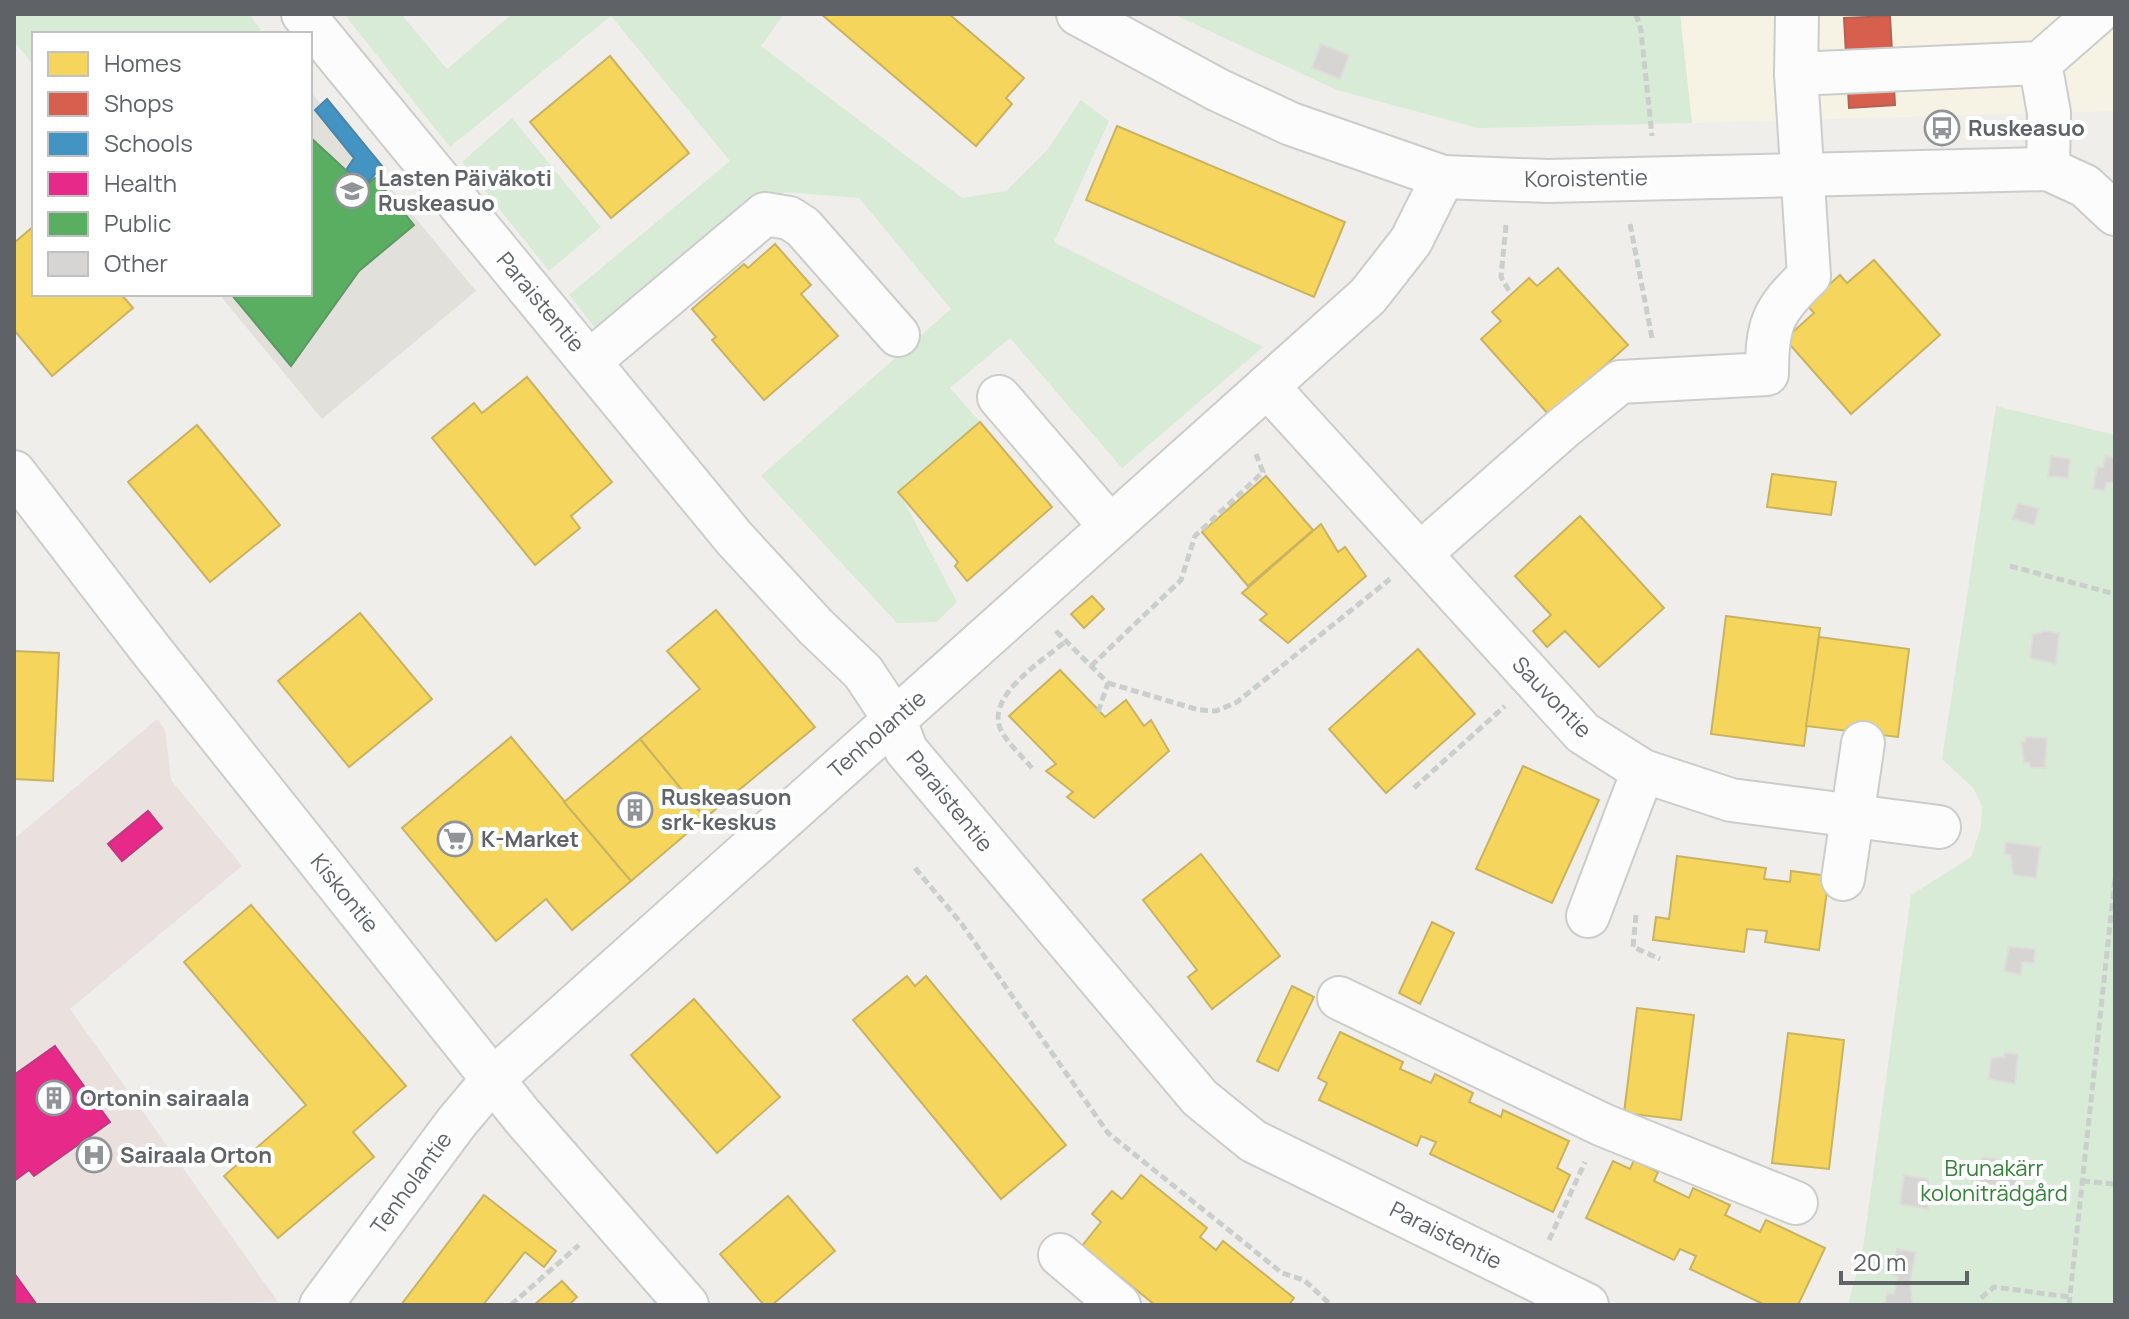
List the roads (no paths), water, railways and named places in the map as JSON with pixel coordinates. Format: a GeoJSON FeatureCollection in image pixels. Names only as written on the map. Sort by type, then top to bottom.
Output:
{"type":"FeatureCollection","features":[{"type":"Feature","properties":{"kind":"street","name":"Paraistentie"},"geometry":{"type":"LineString","coordinates":[[303,14],[734,538],[816,627],[856,663],[895,720],[906,750],[1200,1098],[1225,1122],[1253,1141],[1531,1292],[1587,1305]]}},
{"type":"Feature","properties":{"kind":"street","name":"Koroistentie"},"geometry":{"type":"LineString","coordinates":[[1078,14],[1218,90],[1291,124],[1443,177],[1548,181],[2048,169],[2085,186],[2115,214]]}},
{"type":"Feature","properties":{"kind":"street"},"geometry":{"type":"LineString","coordinates":[[1421,553],[1620,382],[1767,374],[1767,331],[1774,314],[1809,276],[1796,74],[1797,14]]}},
{"type":"Feature","properties":{"kind":"street"},"geometry":{"type":"LineString","coordinates":[[1796,74],[2040,63],[2096,14]]}},
{"type":"Feature","properties":{"kind":"street"},"geometry":{"type":"LineString","coordinates":[[2040,63],[2049,113],[2048,169]]}},
{"type":"Feature","properties":{"kind":"street","name":"Tenholantie"},"geometry":{"type":"LineString","coordinates":[[321,1305],[456,1123],[493,1079],[1368,296],[1411,241],[1443,177]]}},
{"type":"Feature","properties":{"kind":"street"},"geometry":{"type":"LineString","coordinates":[[590,361],[765,214],[789,218],[803,227],[898,335]]}},
{"type":"Feature","properties":{"kind":"street","name":"Sauvontie"},"geometry":{"type":"LineString","coordinates":[[1267,386],[1583,733],[1643,771],[1731,800],[1939,827]]}},
{"type":"Feature","properties":{"kind":"street"},"geometry":{"type":"LineString","coordinates":[[999,397],[1110,526]]}},
{"type":"Feature","properties":{"kind":"street","name":"Kiskontie"},"geometry":{"type":"LineString","coordinates":[[14,472],[151,650],[493,1079],[687,1305]]}},
{"type":"Feature","properties":{"kind":"street"},"geometry":{"type":"LineString","coordinates":[[1843,879],[1863,743]]}},
{"type":"Feature","properties":{"kind":"street"},"geometry":{"type":"LineString","coordinates":[[1588,916],[1643,771]]}},
{"type":"Feature","properties":{"kind":"street"},"geometry":{"type":"LineString","coordinates":[[1339,998],[1603,1125],[1796,1203]]}},
{"type":"Feature","properties":{"kind":"street"},"geometry":{"type":"LineString","coordinates":[[1060,1255],[1119,1305]]}},
{"type":"Feature","properties":{"kind":"place","name":"Ruskeasuo"},"geometry":{"type":"Point","coordinates":[1942,128]}},
{"type":"Feature","properties":{"kind":"place","name":"Lasten Päiväkoti Ruskeasuo"},"geometry":{"type":"Point","coordinates":[352,191]}},
{"type":"Feature","properties":{"kind":"place","name":"Ruskeasuon srk-keskus"},"geometry":{"type":"Point","coordinates":[635,810]}},
{"type":"Feature","properties":{"kind":"place","name":"K-Market"},"geometry":{"type":"Point","coordinates":[455,839]}},
{"type":"Feature","properties":{"kind":"place","name":"Ortonin sairaala"},"geometry":{"type":"Point","coordinates":[54,1098]}},
{"type":"Feature","properties":{"kind":"place","name":"Sairaala Orton"},"geometry":{"type":"Point","coordinates":[94,1155]}},
{"type":"Feature","properties":{"kind":"park label","name":"Brunakärr koloniträdgård"},"geometry":{"type":"Point","coordinates":[1994,1180]}}]}
